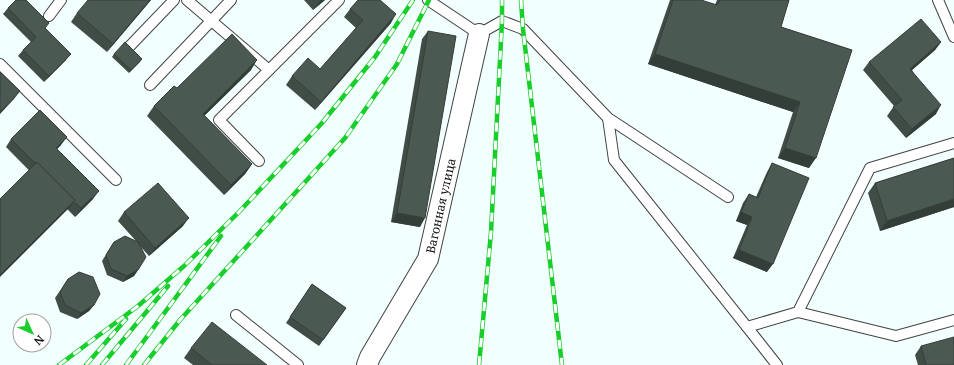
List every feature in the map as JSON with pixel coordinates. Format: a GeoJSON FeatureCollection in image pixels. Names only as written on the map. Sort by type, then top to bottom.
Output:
{"type":"FeatureCollection","features":[{"type":"Feature","properties":{"kind":"street","name":"Вагонная улица"},"geometry":{"type":"LineString","coordinates":[[367,365],[370,357],[428,259],[479,34]]}},
{"type":"Feature","properties":{"kind":"lane"},"geometry":{"type":"LineString","coordinates":[[49,16],[61,0]]}},
{"type":"Feature","properties":{"kind":"lane"},"geometry":{"type":"LineString","coordinates":[[128,48],[174,0]]}},
{"type":"Feature","properties":{"kind":"lane"},"geometry":{"type":"LineString","coordinates":[[186,0],[269,70]]}},
{"type":"Feature","properties":{"kind":"lane"},"geometry":{"type":"LineString","coordinates":[[150,85],[231,0]]}},
{"type":"Feature","properties":{"kind":"lane"},"geometry":{"type":"LineString","coordinates":[[259,160],[219,120],[339,0]]}},
{"type":"Feature","properties":{"kind":"lane"},"geometry":{"type":"LineString","coordinates":[[428,0],[479,34],[502,21],[523,29],[608,118],[728,197]]}},
{"type":"Feature","properties":{"kind":"lane"},"geometry":{"type":"LineString","coordinates":[[940,1],[954,37]]}},
{"type":"Feature","properties":{"kind":"lane"},"geometry":{"type":"LineString","coordinates":[[0,64],[116,180]]}},
{"type":"Feature","properties":{"kind":"lane"},"geometry":{"type":"LineString","coordinates":[[608,118],[614,160],[778,365]]}},
{"type":"Feature","properties":{"kind":"lane"},"geometry":{"type":"LineString","coordinates":[[798,312],[870,168],[954,143]]}},
{"type":"Feature","properties":{"kind":"lane"},"geometry":{"type":"LineString","coordinates":[[747,327],[798,312],[896,336],[954,320]]}},
{"type":"Feature","properties":{"kind":"lane"},"geometry":{"type":"LineString","coordinates":[[236,316],[298,365]]}},
{"type":"Feature","properties":{"kind":"building"},"geometry":{"type":"Polygon","coordinates":[[[16,0],[26,0],[49,23],[45,28],[71,54],[49,76],[23,50],[36,37],[8,8],[16,0]]]}},
{"type":"Feature","properties":{"kind":"building"},"geometry":{"type":"Polygon","coordinates":[[[88,0],[150,0],[113,44],[77,13],[88,0]]]}},
{"type":"Feature","properties":{"kind":"building"},"geometry":{"type":"Polygon","coordinates":[[[358,0],[380,0],[396,14],[321,102],[292,76],[308,58],[320,69],[363,20],[350,9],[358,0]]]}},
{"type":"Feature","properties":{"kind":"building"},"geometry":{"type":"Polygon","coordinates":[[[673,0],[701,0],[717,5],[720,0],[789,0],[781,27],[852,50],[816,158],[785,148],[800,102],[655,54],[673,0]]]}},
{"type":"Feature","properties":{"kind":"building"},"geometry":{"type":"Polygon","coordinates":[[[921,19],[941,42],[910,69],[941,105],[912,129],[893,107],[902,100],[869,62],[921,19]]]}},
{"type":"Feature","properties":{"kind":"building"},"geometry":{"type":"Polygon","coordinates":[[[428,31],[456,36],[425,218],[397,213],[428,31]]]}},
{"type":"Feature","properties":{"kind":"building"},"geometry":{"type":"Polygon","coordinates":[[[232,34],[257,60],[203,114],[252,164],[231,185],[154,106],[174,86],[177,88],[232,34]]]}},
{"type":"Feature","properties":{"kind":"building"},"geometry":{"type":"Polygon","coordinates":[[[125,42],[142,59],[131,70],[114,54],[125,42]]]}},
{"type":"Feature","properties":{"kind":"building"},"geometry":{"type":"Polygon","coordinates":[[[0,72],[20,91],[0,112],[0,72]]]}},
{"type":"Feature","properties":{"kind":"building"},"geometry":{"type":"Polygon","coordinates":[[[40,110],[67,137],[56,148],[99,191],[81,208],[37,162],[35,163],[11,139],[40,110]]]}},
{"type":"Feature","properties":{"kind":"building"},"geometry":{"type":"Polygon","coordinates":[[[954,158],[954,199],[887,221],[875,183],[954,158]]]}},
{"type":"Feature","properties":{"kind":"building"},"geometry":{"type":"Polygon","coordinates":[[[37,162],[75,200],[0,275],[0,199],[37,162]]]}},
{"type":"Feature","properties":{"kind":"building"},"geometry":{"type":"Polygon","coordinates":[[[772,163],[809,178],[773,264],[739,250],[752,217],[741,212],[749,194],[758,198],[772,163]]]}},
{"type":"Feature","properties":{"kind":"building"},"geometry":{"type":"Polygon","coordinates":[[[158,183],[189,218],[155,248],[124,212],[158,183]]]}},
{"type":"Feature","properties":{"kind":"building"},"geometry":{"type":"Polygon","coordinates":[[[125,236],[138,242],[146,257],[138,270],[127,276],[111,269],[106,255],[114,242],[125,236]]]}},
{"type":"Feature","properties":{"kind":"building"},"geometry":{"type":"Polygon","coordinates":[[[79,272],[93,277],[100,294],[94,305],[81,313],[65,305],[60,292],[68,279],[79,272]]]}},
{"type":"Feature","properties":{"kind":"building"},"geometry":{"type":"Polygon","coordinates":[[[312,284],[346,308],[323,340],[290,317],[312,284]]]}},
{"type":"Feature","properties":{"kind":"building"},"geometry":{"type":"Polygon","coordinates":[[[212,322],[267,365],[212,365],[191,348],[212,322]]]}},
{"type":"Feature","properties":{"kind":"building"},"geometry":{"type":"Polygon","coordinates":[[[954,337],[954,365],[926,365],[921,346],[954,337]]]}},
{"type":"Feature","properties":{"kind":"railway"},"geometry":{"type":"LineString","coordinates":[[59,365],[138,306],[184,266],[239,212],[322,123],[375,57],[413,0]]}},
{"type":"Feature","properties":{"kind":"railway"},"geometry":{"type":"LineString","coordinates":[[144,365],[180,320],[345,138],[397,64],[429,0]]}},
{"type":"Feature","properties":{"kind":"railway"},"geometry":{"type":"LineString","coordinates":[[479,365],[491,232],[502,0]]}},
{"type":"Feature","properties":{"kind":"railway"},"geometry":{"type":"LineString","coordinates":[[521,0],[523,29],[562,365]]}},
{"type":"Feature","properties":{"kind":"railway"},"geometry":{"type":"LineString","coordinates":[[126,365],[221,236]]}},
{"type":"Feature","properties":{"kind":"railway"},"geometry":{"type":"LineString","coordinates":[[102,365],[168,286]]}},
{"type":"Feature","properties":{"kind":"railway"},"geometry":{"type":"LineString","coordinates":[[86,365],[126,319]]}}]}
